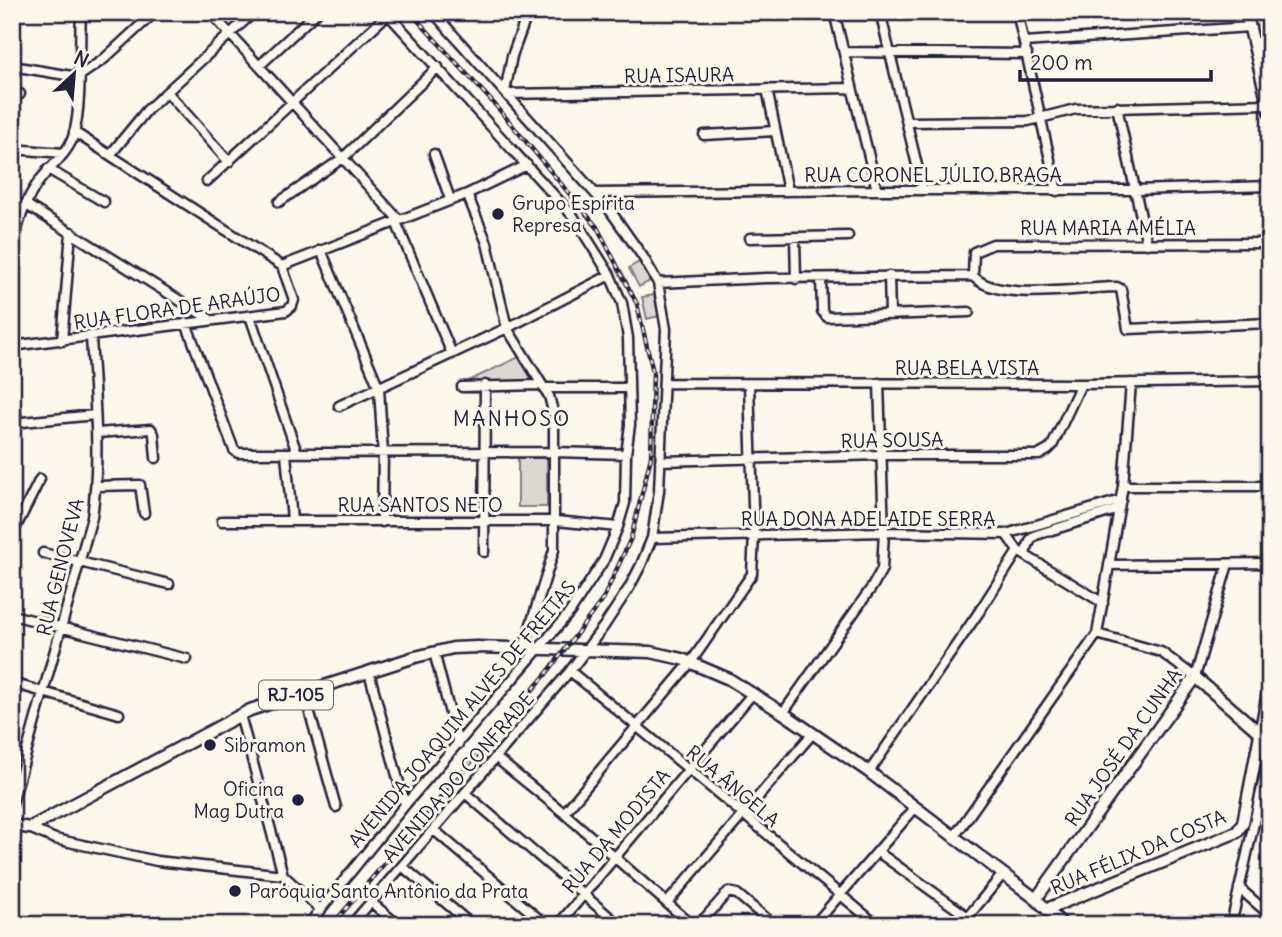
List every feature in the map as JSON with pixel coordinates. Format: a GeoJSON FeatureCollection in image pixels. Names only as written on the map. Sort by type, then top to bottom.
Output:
{"type":"FeatureCollection","features":[{"type":"Feature","properties":{"kind":"main road"},"geometry":{"type":"LineString","coordinates":[[1246,12],[1269,108]]}},
{"type":"Feature","properties":{"kind":"main road","name":"RJ-105"},"geometry":{"type":"LineString","coordinates":[[29,828],[240,715],[304,692],[434,652],[465,647],[652,652],[691,663],[729,679],[753,693],[869,772],[1036,899],[1063,925]]}},
{"type":"Feature","properties":{"kind":"main road"},"geometry":{"type":"LineString","coordinates":[[1195,677],[1259,732]]}},
{"type":"Feature","properties":{"kind":"main road","name":"RUA JOSÉ DA CUNHA"},"geometry":{"type":"LineString","coordinates":[[1036,899],[1195,677]]}},
{"type":"Feature","properties":{"kind":"main road"},"geometry":{"type":"LineString","coordinates":[[1250,784],[1270,682]]}},
{"type":"Feature","properties":{"kind":"main road","name":"RUA FÉLIX DA COSTA"},"geometry":{"type":"LineString","coordinates":[[1047,909],[1237,832],[1242,823],[1250,784]]}},
{"type":"Feature","properties":{"kind":"main road"},"geometry":{"type":"LineString","coordinates":[[12,825],[29,828]]}},
{"type":"Feature","properties":{"kind":"street"},"geometry":{"type":"LineString","coordinates":[[12,255],[17,226],[25,204],[48,169],[64,153],[74,132],[81,12]]}},
{"type":"Feature","properties":{"kind":"street"},"geometry":{"type":"LineString","coordinates":[[12,66],[78,77],[104,59],[155,12]]}},
{"type":"Feature","properties":{"kind":"street"},"geometry":{"type":"LineString","coordinates":[[211,12],[398,221],[452,354]]}},
{"type":"Feature","properties":{"kind":"street"},"geometry":{"type":"LineString","coordinates":[[110,155],[138,119],[254,12]]}},
{"type":"Feature","properties":{"kind":"street"},"geometry":{"type":"LineString","coordinates":[[259,66],[317,12]]}},
{"type":"Feature","properties":{"kind":"street"},"geometry":{"type":"LineString","coordinates":[[433,12],[596,193],[643,257],[658,283],[973,276],[995,289],[1052,292],[1117,286],[1121,289],[1128,329],[1270,323]]}},
{"type":"Feature","properties":{"kind":"street"},"geometry":{"type":"LineString","coordinates":[[506,93],[512,56],[528,12]]}},
{"type":"Feature","properties":{"kind":"street"},"geometry":{"type":"LineString","coordinates":[[834,12],[877,190]]}},
{"type":"Feature","properties":{"kind":"street"},"geometry":{"type":"LineString","coordinates":[[880,12],[923,190]]}},
{"type":"Feature","properties":{"kind":"street"},"geometry":{"type":"LineString","coordinates":[[1017,12],[1057,191]]}},
{"type":"Feature","properties":{"kind":"street"},"geometry":{"type":"LineString","coordinates":[[207,181],[387,13]]}},
{"type":"Feature","properties":{"kind":"street","name":"AVENIDA JOAQUIM ALVES DE FREITAS"},"geometry":{"type":"LineString","coordinates":[[308,925],[584,592],[604,560],[625,503],[626,454],[630,425],[625,313],[610,275],[573,216],[387,13]]}},
{"type":"Feature","properties":{"kind":"street"},"geometry":{"type":"LineString","coordinates":[[1024,42],[1250,27]]}},
{"type":"Feature","properties":{"kind":"street"},"geometry":{"type":"LineString","coordinates":[[844,52],[1027,54]]}},
{"type":"Feature","properties":{"kind":"street"},"geometry":{"type":"LineString","coordinates":[[279,202],[343,158],[438,67]]}},
{"type":"Feature","properties":{"kind":"street","name":"RUA ISAURA"},"geometry":{"type":"LineString","coordinates":[[506,93],[852,88]]}},
{"type":"Feature","properties":{"kind":"street"},"geometry":{"type":"LineString","coordinates":[[767,89],[788,191]]}},
{"type":"Feature","properties":{"kind":"street"},"geometry":{"type":"LineString","coordinates":[[167,92],[229,162]]}},
{"type":"Feature","properties":{"kind":"street"},"geometry":{"type":"LineString","coordinates":[[906,122],[1041,119],[1076,109],[1116,107],[1269,108]]}},
{"type":"Feature","properties":{"kind":"street"},"geometry":{"type":"LineString","coordinates":[[1116,107],[1147,244]]}},
{"type":"Feature","properties":{"kind":"street"},"geometry":{"type":"LineString","coordinates":[[704,135],[775,131]]}},
{"type":"Feature","properties":{"kind":"street"},"geometry":{"type":"LineString","coordinates":[[74,132],[282,266]]}},
{"type":"Feature","properties":{"kind":"street"},"geometry":{"type":"LineString","coordinates":[[12,149],[64,153]]}},
{"type":"Feature","properties":{"kind":"street"},"geometry":{"type":"LineString","coordinates":[[434,154],[450,199]]}},
{"type":"Feature","properties":{"kind":"street","name":"RUA FLORA DE ARAÚJO"},"geometry":{"type":"LineString","coordinates":[[12,345],[62,341],[286,311],[292,306],[293,296],[282,266],[467,194],[527,166]]}},
{"type":"Feature","properties":{"kind":"street"},"geometry":{"type":"LineString","coordinates":[[48,169],[104,202]]}},
{"type":"Feature","properties":{"kind":"street","name":"RUA CORONEL JÚLIO BRAGA"},"geometry":{"type":"LineString","coordinates":[[596,193],[1057,191],[1270,186]]}},
{"type":"Feature","properties":{"kind":"street"},"geometry":{"type":"LineString","coordinates":[[467,194],[487,243],[507,328],[552,402],[554,415],[556,521],[552,562],[524,647]]}},
{"type":"Feature","properties":{"kind":"street"},"geometry":{"type":"LineString","coordinates":[[25,204],[211,320]]}},
{"type":"Feature","properties":{"kind":"street"},"geometry":{"type":"LineString","coordinates":[[62,341],[71,233]]}},
{"type":"Feature","properties":{"kind":"street"},"geometry":{"type":"LineString","coordinates":[[750,238],[848,236]]}},
{"type":"Feature","properties":{"kind":"street"},"geometry":{"type":"LineString","coordinates":[[795,237],[796,279]]}},
{"type":"Feature","properties":{"kind":"street","name":"RUA MARIA AMÉLIA"},"geometry":{"type":"LineString","coordinates":[[973,276],[974,252],[993,244],[1270,243]]}},
{"type":"Feature","properties":{"kind":"street"},"geometry":{"type":"LineString","coordinates":[[321,250],[379,388],[383,522]]}},
{"type":"Feature","properties":{"kind":"street"},"geometry":{"type":"LineString","coordinates":[[339,405],[507,328],[610,275]]}},
{"type":"Feature","properties":{"kind":"street"},"geometry":{"type":"LineString","coordinates":[[889,276],[890,314]]}},
{"type":"Feature","properties":{"kind":"street"},"geometry":{"type":"LineString","coordinates":[[821,278],[824,316],[969,312]]}},
{"type":"Feature","properties":{"kind":"street","name":"AVENIDA DO CONFRADE"},"geometry":{"type":"LineString","coordinates":[[352,924],[570,671],[629,588],[652,538],[659,491],[666,329],[658,283]]}},
{"type":"Feature","properties":{"kind":"street"},"geometry":{"type":"LineString","coordinates":[[250,317],[297,453]]}},
{"type":"Feature","properties":{"kind":"street"},"geometry":{"type":"LineString","coordinates":[[186,323],[234,450],[240,454],[626,454]]}},
{"type":"Feature","properties":{"kind":"street","name":"RUA GENOVEVA"},"geometry":{"type":"LineString","coordinates":[[12,804],[92,517],[96,486],[97,433],[91,335]]}},
{"type":"Feature","properties":{"kind":"street","name":"RUA BELA VISTA"},"geometry":{"type":"LineString","coordinates":[[664,383],[1082,384],[1270,381]]}},
{"type":"Feature","properties":{"kind":"street"},"geometry":{"type":"LineString","coordinates":[[783,713],[876,582],[883,560],[878,383]]}},
{"type":"Feature","properties":{"kind":"street"},"geometry":{"type":"LineString","coordinates":[[954,837],[1097,634],[1123,486],[1131,383]]}},
{"type":"Feature","properties":{"kind":"street"},"geometry":{"type":"LineString","coordinates":[[564,813],[691,663],[752,574],[754,535],[749,384]]}},
{"type":"Feature","properties":{"kind":"street","name":"RUA SOUSA"},"geometry":{"type":"LineString","coordinates":[[660,461],[1041,454],[1052,446],[1082,384]]}},
{"type":"Feature","properties":{"kind":"street"},"geometry":{"type":"LineString","coordinates":[[462,387],[485,385],[628,388]]}},
{"type":"Feature","properties":{"kind":"street"},"geometry":{"type":"LineString","coordinates":[[484,552],[485,385]]}},
{"type":"Feature","properties":{"kind":"street"},"geometry":{"type":"LineString","coordinates":[[12,389],[14,423],[96,415]]}},
{"type":"Feature","properties":{"kind":"street"},"geometry":{"type":"LineString","coordinates":[[97,433],[151,429],[154,434],[156,458]]}},
{"type":"Feature","properties":{"kind":"street"},"geometry":{"type":"LineString","coordinates":[[286,454],[292,520]]}},
{"type":"Feature","properties":{"kind":"street"},"geometry":{"type":"LineString","coordinates":[[12,535],[40,479]]}},
{"type":"Feature","properties":{"kind":"street"},"geometry":{"type":"LineString","coordinates":[[96,486],[140,485],[144,513]]}},
{"type":"Feature","properties":{"kind":"street"},"geometry":{"type":"LineString","coordinates":[[1123,486],[1270,486]]}},
{"type":"Feature","properties":{"kind":"street"},"geometry":{"type":"LineString","coordinates":[[1006,534],[1120,505]]}},
{"type":"Feature","properties":{"kind":"street"},"geometry":{"type":"LineString","coordinates":[[869,772],[1031,539],[1120,505]]}},
{"type":"Feature","properties":{"kind":"street","name":"RUA SANTOS NETO"},"geometry":{"type":"LineString","coordinates":[[222,521],[556,521],[618,527]]}},
{"type":"Feature","properties":{"kind":"street","name":"RUA DONA ADELAIDE SERRA"},"geometry":{"type":"LineString","coordinates":[[652,538],[884,532],[1006,534],[1022,552],[1103,603]]}},
{"type":"Feature","properties":{"kind":"street"},"geometry":{"type":"LineString","coordinates":[[43,553],[169,584]]}},
{"type":"Feature","properties":{"kind":"street"},"geometry":{"type":"LineString","coordinates":[[1110,565],[1270,563]]}},
{"type":"Feature","properties":{"kind":"street","name":"RUA JOSÉ DA CUNHA"},"geometry":{"type":"LineString","coordinates":[[1195,677],[1228,564]]}},
{"type":"Feature","properties":{"kind":"street"},"geometry":{"type":"LineString","coordinates":[[12,615],[187,659]]}},
{"type":"Feature","properties":{"kind":"street"},"geometry":{"type":"LineString","coordinates":[[1097,634],[1161,652],[1195,677]]}},
{"type":"Feature","properties":{"kind":"street"},"geometry":{"type":"LineString","coordinates":[[434,652],[458,744]]}},
{"type":"Feature","properties":{"kind":"street","name":"RUA ÂNGELA"},"geometry":{"type":"LineString","coordinates":[[570,671],[877,925]]}},
{"type":"Feature","properties":{"kind":"street"},"geometry":{"type":"LineString","coordinates":[[369,672],[405,805]]}},
{"type":"Feature","properties":{"kind":"street"},"geometry":{"type":"LineString","coordinates":[[12,683],[119,714]]}},
{"type":"Feature","properties":{"kind":"street"},"geometry":{"type":"LineString","coordinates":[[304,692],[336,807]]}},
{"type":"Feature","properties":{"kind":"street","name":"RUA DA MODISTA"},"geometry":{"type":"LineString","coordinates":[[558,925],[753,693]]}},
{"type":"Feature","properties":{"kind":"street"},"geometry":{"type":"LineString","coordinates":[[240,715],[282,875],[321,910]]}},
{"type":"Feature","properties":{"kind":"street"},"geometry":{"type":"LineString","coordinates":[[667,903],[813,733]]}},
{"type":"Feature","properties":{"kind":"street"},"geometry":{"type":"LineString","coordinates":[[1231,925],[1270,752]]}},
{"type":"Feature","properties":{"kind":"street"},"geometry":{"type":"LineString","coordinates":[[495,757],[694,925],[705,918],[728,892],[737,894],[774,925]]}},
{"type":"Feature","properties":{"kind":"street"},"geometry":{"type":"LineString","coordinates":[[1250,784],[1263,783]]}},
{"type":"Feature","properties":{"kind":"street"},"geometry":{"type":"LineString","coordinates":[[465,793],[619,925]]}},
{"type":"Feature","properties":{"kind":"street"},"geometry":{"type":"LineString","coordinates":[[814,925],[915,808]]}},
{"type":"Feature","properties":{"kind":"street"},"geometry":{"type":"LineString","coordinates":[[29,828],[55,838],[157,861],[282,875]]}},
{"type":"Feature","properties":{"kind":"street"},"geometry":{"type":"LineString","coordinates":[[434,830],[546,925]]}},
{"type":"Feature","properties":{"kind":"street"},"geometry":{"type":"LineString","coordinates":[[878,852],[979,925]]}},
{"type":"Feature","properties":{"kind":"street"},"geometry":{"type":"LineString","coordinates":[[402,866],[472,925]]}},
{"type":"Feature","properties":{"kind":"street"},"geometry":{"type":"LineString","coordinates":[[961,925],[1003,874]]}},
{"type":"Feature","properties":{"kind":"street"},"geometry":{"type":"LineString","coordinates":[[1238,888],[1270,915]]}},
{"type":"Feature","properties":{"kind":"street"},"geometry":{"type":"LineString","coordinates":[[371,902],[398,925]]}},
{"type":"Feature","properties":{"kind":"street"},"geometry":{"type":"LineString","coordinates":[[12,918],[28,925]]}},
{"type":"Feature","properties":{"kind":"street"},"geometry":{"type":"LineString","coordinates":[[705,918],[713,925]]}},
{"type":"Feature","properties":{"kind":"shaded area"},"geometry":{"type":"Polygon","coordinates":[[[1250,12],[1268,12],[1270,96],[1250,12]]]}},
{"type":"Feature","properties":{"kind":"shaded area"},"geometry":{"type":"Polygon","coordinates":[[[639,262],[650,281],[639,287],[629,268],[639,262]]]}},
{"type":"Feature","properties":{"kind":"shaded area"},"geometry":{"type":"Polygon","coordinates":[[[654,295],[659,316],[647,319],[642,297],[654,295]]]}},
{"type":"Feature","properties":{"kind":"shaded area"},"geometry":{"type":"Polygon","coordinates":[[[521,356],[534,382],[460,385],[521,356]]]}},
{"type":"Feature","properties":{"kind":"shaded area"},"geometry":{"type":"Polygon","coordinates":[[[518,458],[547,458],[547,507],[518,507],[518,458]]]}},
{"type":"Feature","properties":{"kind":"railway"},"geometry":{"type":"LineString","coordinates":[[332,925],[547,673],[603,599],[631,538],[651,457],[653,372],[637,304],[597,227],[497,107],[410,12]]}},
{"type":"Feature","properties":{"kind":"place","name":"Grupo Espírita Represa"},"geometry":{"type":"Point","coordinates":[498,214]}},
{"type":"Feature","properties":{"kind":"place","name":"Sibramon"},"geometry":{"type":"Point","coordinates":[210,745]}},
{"type":"Feature","properties":{"kind":"place","name":"Oficina Mag Dutra"},"geometry":{"type":"Point","coordinates":[298,800]}},
{"type":"Feature","properties":{"kind":"place","name":"Paróquia Santo Antônio da Prata"},"geometry":{"type":"Point","coordinates":[235,891]}},
{"type":"Feature","properties":{"kind":"district","name":"MANHOSO"},"geometry":{"type":"Point","coordinates":[512,419]}}]}
